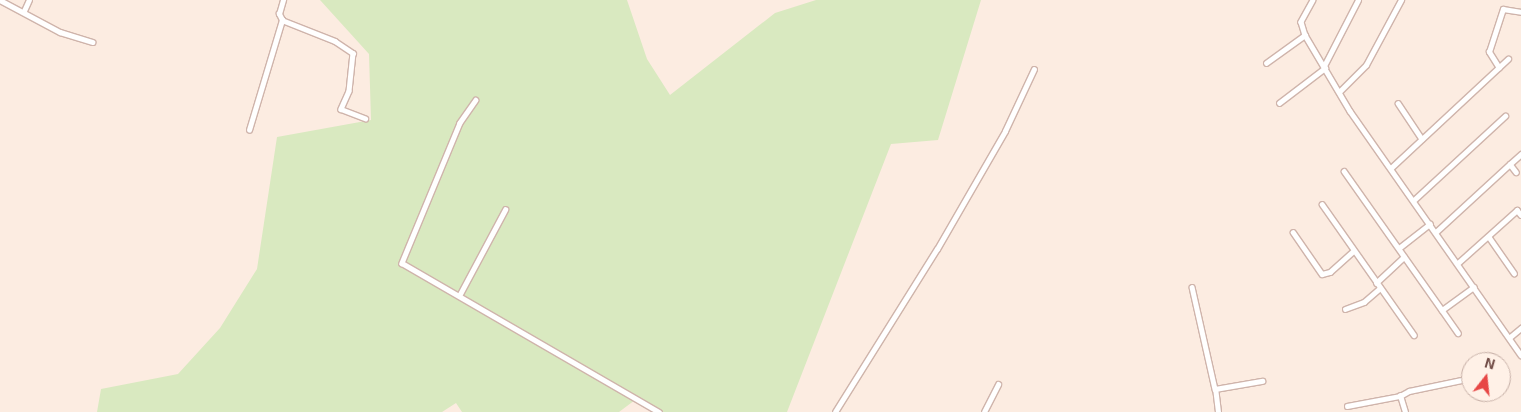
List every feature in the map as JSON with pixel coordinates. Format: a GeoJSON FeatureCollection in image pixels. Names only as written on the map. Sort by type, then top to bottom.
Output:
{"type":"FeatureCollection","features":[{"type":"Feature","properties":{"kind":"street"},"geometry":{"type":"LineString","coordinates":[[0,0],[24,11],[60,32],[92,42]]}},
{"type":"Feature","properties":{"kind":"street"},"geometry":{"type":"LineString","coordinates":[[24,11],[29,0]]}},
{"type":"Feature","properties":{"kind":"street"},"geometry":{"type":"LineString","coordinates":[[283,0],[279,14],[282,20],[335,41],[354,54],[349,91],[341,109],[365,118]]}},
{"type":"Feature","properties":{"kind":"street"},"geometry":{"type":"LineString","coordinates":[[1313,0],[1301,22],[1305,35],[1339,92],[1521,355]]}},
{"type":"Feature","properties":{"kind":"street"},"geometry":{"type":"LineString","coordinates":[[1279,103],[1325,67],[1358,0]]}},
{"type":"Feature","properties":{"kind":"street"},"geometry":{"type":"LineString","coordinates":[[1339,92],[1366,65],[1401,0]]}},
{"type":"Feature","properties":{"kind":"street"},"geometry":{"type":"LineString","coordinates":[[1499,68],[1489,52],[1504,9],[1521,12]]}},
{"type":"Feature","properties":{"kind":"street"},"geometry":{"type":"LineString","coordinates":[[249,130],[282,20]]}},
{"type":"Feature","properties":{"kind":"street"},"geometry":{"type":"LineString","coordinates":[[1266,63],[1305,35]]}},
{"type":"Feature","properties":{"kind":"street"},"geometry":{"type":"LineString","coordinates":[[1391,168],[1508,59]]}},
{"type":"Feature","properties":{"kind":"street"},"geometry":{"type":"LineString","coordinates":[[836,412],[937,250],[1004,131],[1034,70]]}},
{"type":"Feature","properties":{"kind":"street"},"geometry":{"type":"LineString","coordinates":[[476,100],[460,123],[402,263],[658,412]]}},
{"type":"Feature","properties":{"kind":"street"},"geometry":{"type":"LineString","coordinates":[[1398,104],[1422,139]]}},
{"type":"Feature","properties":{"kind":"street"},"geometry":{"type":"LineString","coordinates":[[1414,200],[1505,116]]}},
{"type":"Feature","properties":{"kind":"street"},"geometry":{"type":"LineString","coordinates":[[1436,232],[1521,154]]}},
{"type":"Feature","properties":{"kind":"street"},"geometry":{"type":"LineString","coordinates":[[1510,164],[1516,172]]}},
{"type":"Feature","properties":{"kind":"street"},"geometry":{"type":"LineString","coordinates":[[1344,172],[1458,333]]}},
{"type":"Feature","properties":{"kind":"street"},"geometry":{"type":"LineString","coordinates":[[1322,204],[1353,252],[1414,335]]}},
{"type":"Feature","properties":{"kind":"street"},"geometry":{"type":"LineString","coordinates":[[1458,262],[1489,237],[1519,208],[1521,215]]}},
{"type":"Feature","properties":{"kind":"street"},"geometry":{"type":"LineString","coordinates":[[459,296],[505,210]]}},
{"type":"Feature","properties":{"kind":"street"},"geometry":{"type":"LineString","coordinates":[[1399,248],[1430,224]]}},
{"type":"Feature","properties":{"kind":"street"},"geometry":{"type":"LineString","coordinates":[[1293,232],[1322,274],[1330,272],[1353,252]]}},
{"type":"Feature","properties":{"kind":"street"},"geometry":{"type":"LineString","coordinates":[[1489,237],[1514,273]]}},
{"type":"Feature","properties":{"kind":"street"},"geometry":{"type":"LineString","coordinates":[[1376,282],[1404,257]]}},
{"type":"Feature","properties":{"kind":"street"},"geometry":{"type":"LineString","coordinates":[[1192,287],[1215,389],[1218,412]]}},
{"type":"Feature","properties":{"kind":"street"},"geometry":{"type":"LineString","coordinates":[[1442,310],[1474,287]]}},
{"type":"Feature","properties":{"kind":"street"},"geometry":{"type":"LineString","coordinates":[[1345,309],[1364,302],[1380,288]]}},
{"type":"Feature","properties":{"kind":"street"},"geometry":{"type":"LineString","coordinates":[[1509,338],[1521,328]]}},
{"type":"Feature","properties":{"kind":"street"},"geometry":{"type":"LineString","coordinates":[[1215,389],[1262,381]]}},
{"type":"Feature","properties":{"kind":"street"},"geometry":{"type":"LineString","coordinates":[[1347,406],[1400,396],[1461,381]]}},
{"type":"Feature","properties":{"kind":"street"},"geometry":{"type":"LineString","coordinates":[[984,412],[998,384]]}},
{"type":"Feature","properties":{"kind":"street"},"geometry":{"type":"LineString","coordinates":[[1400,396],[1405,412]]}},
{"type":"Feature","properties":{"kind":"green space"},"geometry":{"type":"Polygon","coordinates":[[[320,0],[627,0],[647,59],[670,95],[775,13],[816,0],[981,0],[938,140],[891,144],[787,412],[655,412],[635,400],[619,412],[462,412],[456,403],[442,412],[97,412],[101,389],[178,374],[220,328],[257,269],[277,137],[371,120],[369,54],[320,0]]]}}]}
